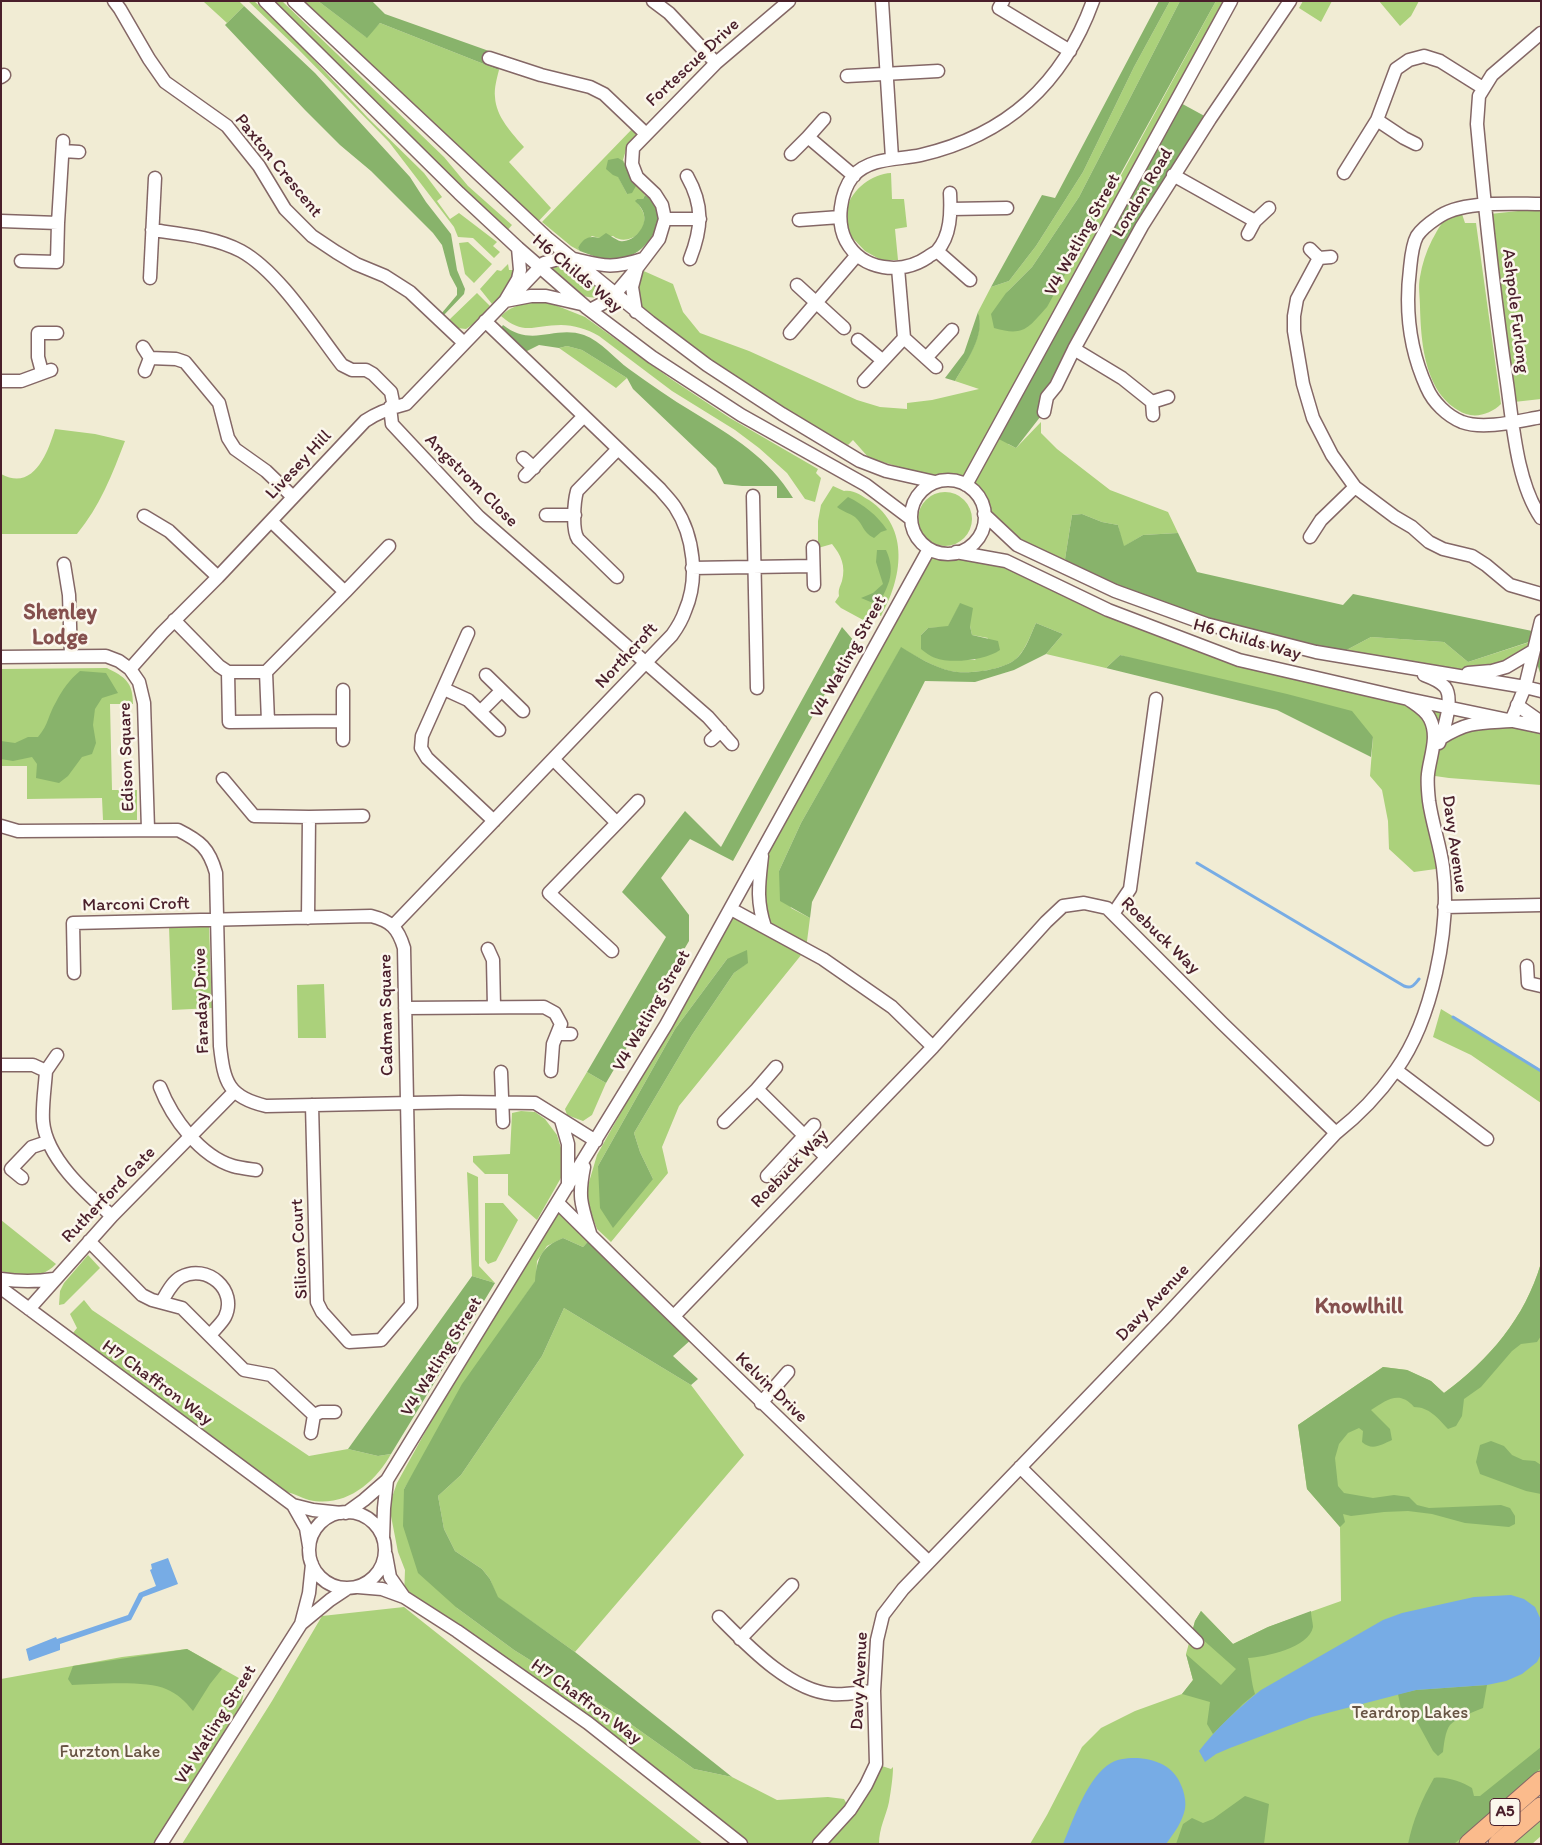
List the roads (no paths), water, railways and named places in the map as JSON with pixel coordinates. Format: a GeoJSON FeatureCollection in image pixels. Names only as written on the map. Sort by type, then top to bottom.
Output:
{"type":"FeatureCollection","features":[{"type":"Feature","properties":{"kind":"highway","name":"A5"},"geometry":{"type":"LineString","coordinates":[[1469,1844],[1541,1781]]}},
{"type":"Feature","properties":{"kind":"highway","name":"A5"},"geometry":{"type":"LineString","coordinates":[[1498,1844],[1541,1807]]}},
{"type":"Feature","properties":{"kind":"street","name":"Paxton Crescent"},"geometry":{"type":"LineString","coordinates":[[114,1],[149,59],[166,82],[227,126],[259,166],[285,209],[312,236],[342,256],[385,276],[410,292],[464,343]]}},
{"type":"Feature","properties":{"kind":"street","name":"H6 Childs Way"},"geometry":{"type":"LineString","coordinates":[[265,1],[518,248],[587,308],[652,357],[733,410],[853,478],[891,503],[911,519]]}},
{"type":"Feature","properties":{"kind":"street","name":"H6 Childs Way"},"geometry":{"type":"LineString","coordinates":[[294,1],[547,238],[636,312],[707,365],[782,414],[860,461],[886,471],[935,482]]}},
{"type":"Feature","properties":{"kind":"street","name":"Fortescue Drive"},"geometry":{"type":"LineString","coordinates":[[664,219],[662,206],[655,194],[637,177],[632,164],[633,148],[716,63],[789,1]]}},
{"type":"Feature","properties":{"kind":"street"},"geometry":{"type":"LineString","coordinates":[[882,1],[892,158]]}},
{"type":"Feature","properties":{"kind":"street"},"geometry":{"type":"LineString","coordinates":[[1003,1],[1000,8],[1070,51]]}},
{"type":"Feature","properties":{"kind":"street"},"geometry":{"type":"LineString","coordinates":[[950,193],[948,230],[937,251],[917,264],[898,268],[874,266],[857,255],[846,240],[840,217],[843,195],[854,176],[866,167],[892,158],[911,157],[964,142],[999,124],[1027,103],[1044,86],[1070,51],[1085,22],[1093,1]]}},
{"type":"Feature","properties":{"kind":"street","name":"V4 Watling Street"},"geometry":{"type":"LineString","coordinates":[[966,485],[1231,1]]}},
{"type":"Feature","properties":{"kind":"street","name":"London Road"},"geometry":{"type":"LineString","coordinates":[[1044,412],[1047,397],[1056,386],[1074,349],[1142,226],[1173,175],[1290,1]]}},
{"type":"Feature","properties":{"kind":"street"},"geometry":{"type":"LineString","coordinates":[[655,2],[716,63]]}},
{"type":"Feature","properties":{"kind":"street","name":"Ashpole Furlong"},"geometry":{"type":"LineString","coordinates":[[1541,33],[1492,74],[1479,96],[1477,124],[1496,314],[1512,421],[1525,488],[1541,518]]}},
{"type":"Feature","properties":{"kind":"street"},"geometry":{"type":"LineString","coordinates":[[1344,173],[1377,120],[1396,69],[1409,60],[1424,56],[1440,61],[1484,88]]}},
{"type":"Feature","properties":{"kind":"street","name":"Fortescue Drive"},"geometry":{"type":"LineString","coordinates":[[489,58],[541,75],[590,87],[604,94],[646,133]]}},
{"type":"Feature","properties":{"kind":"street"},"geometry":{"type":"LineString","coordinates":[[847,76],[938,71]]}},
{"type":"Feature","properties":{"kind":"street"},"geometry":{"type":"LineString","coordinates":[[792,154],[824,119]]}},
{"type":"Feature","properties":{"kind":"street"},"geometry":{"type":"LineString","coordinates":[[1377,120],[1416,144]]}},
{"type":"Feature","properties":{"kind":"street"},"geometry":{"type":"LineString","coordinates":[[808,137],[854,176]]}},
{"type":"Feature","properties":{"kind":"street"},"geometry":{"type":"LineString","coordinates":[[21,261],[57,262],[63,146],[79,152]]}},
{"type":"Feature","properties":{"kind":"street"},"geometry":{"type":"LineString","coordinates":[[1173,175],[1255,220]]}},
{"type":"Feature","properties":{"kind":"street"},"geometry":{"type":"LineString","coordinates":[[687,176],[699,202],[700,219],[698,238],[690,259]]}},
{"type":"Feature","properties":{"kind":"street"},"geometry":{"type":"LineString","coordinates":[[150,278],[155,178]]}},
{"type":"Feature","properties":{"kind":"street"},"geometry":{"type":"LineString","coordinates":[[1541,204],[1460,207],[1438,217],[1418,236],[1411,256],[1408,284],[1410,329],[1416,360],[1427,390],[1441,408],[1461,422],[1474,425],[1541,417]]}},
{"type":"Feature","properties":{"kind":"street"},"geometry":{"type":"LineString","coordinates":[[950,209],[1007,208]]}},
{"type":"Feature","properties":{"kind":"street"},"geometry":{"type":"LineString","coordinates":[[1248,234],[1255,220],[1269,208]]}},
{"type":"Feature","properties":{"kind":"street"},"geometry":{"type":"LineString","coordinates":[[799,220],[840,217]]}},
{"type":"Feature","properties":{"kind":"street"},"geometry":{"type":"LineString","coordinates":[[508,296],[546,296],[587,308],[611,299],[659,239],[664,219],[700,219]]}},
{"type":"Feature","properties":{"kind":"street"},"geometry":{"type":"LineString","coordinates":[[1,221],[58,224]]}},
{"type":"Feature","properties":{"kind":"street","name":"Angstrom Close"},"geometry":{"type":"LineString","coordinates":[[152,230],[215,241],[240,251],[265,269],[280,284],[342,365],[352,370],[366,370],[382,382],[391,392],[392,424],[478,517],[708,717],[732,744]]}},
{"type":"Feature","properties":{"kind":"street","name":"Livesey Hill"},"geometry":{"type":"LineString","coordinates":[[130,669],[174,620],[218,577],[365,421],[377,413],[406,404],[486,321],[508,296],[518,279],[520,270],[518,248]]}},
{"type":"Feature","properties":{"kind":"street"},"geometry":{"type":"LineString","coordinates":[[937,251],[970,280]]}},
{"type":"Feature","properties":{"kind":"street"},"geometry":{"type":"LineString","coordinates":[[790,332],[857,255]]}},
{"type":"Feature","properties":{"kind":"street"},"geometry":{"type":"LineString","coordinates":[[1320,255],[1297,299],[1294,316],[1296,349],[1303,384],[1313,418],[1332,455],[1355,487],[1395,517],[1412,527],[1429,542],[1443,549],[1472,556],[1486,564],[1510,585],[1541,594]]}},
{"type":"Feature","properties":{"kind":"street","name":"Livesey Hill"},"geometry":{"type":"LineString","coordinates":[[508,296],[522,286],[536,264],[571,257]]}},
{"type":"Feature","properties":{"kind":"street"},"geometry":{"type":"LineString","coordinates":[[571,257],[606,266],[640,263]]}},
{"type":"Feature","properties":{"kind":"street"},"geometry":{"type":"LineString","coordinates":[[636,312],[632,288],[640,263]]}},
{"type":"Feature","properties":{"kind":"street"},"geometry":{"type":"LineString","coordinates":[[898,268],[904,338],[931,363],[952,330]]}},
{"type":"Feature","properties":{"kind":"street"},"geometry":{"type":"LineString","coordinates":[[797,285],[844,328]]}},
{"type":"Feature","properties":{"kind":"street","name":"Northcroft"},"geometry":{"type":"LineString","coordinates":[[392,926],[672,635],[686,610],[692,580],[692,552],[685,526],[675,507],[660,489],[583,417],[486,321]]}},
{"type":"Feature","properties":{"kind":"street"},"geometry":{"type":"LineString","coordinates":[[1,381],[21,381],[47,371],[38,357],[32,333],[56,333]]}},
{"type":"Feature","properties":{"kind":"street"},"geometry":{"type":"LineString","coordinates":[[864,381],[904,338]]}},
{"type":"Feature","properties":{"kind":"street"},"geometry":{"type":"LineString","coordinates":[[858,340],[882,360]]}},
{"type":"Feature","properties":{"kind":"street"},"geometry":{"type":"LineString","coordinates":[[1074,349],[1122,378],[1152,402],[1153,415]]}},
{"type":"Feature","properties":{"kind":"street"},"geometry":{"type":"LineString","coordinates":[[145,371],[146,352],[185,362],[219,403],[228,438],[235,449],[266,470],[293,497]]}},
{"type":"Feature","properties":{"kind":"street"},"geometry":{"type":"LineString","coordinates":[[1152,402],[1168,397]]}},
{"type":"Feature","properties":{"kind":"street"},"geometry":{"type":"LineString","coordinates":[[523,458],[530,472],[583,417]]}},
{"type":"Feature","properties":{"kind":"street"},"geometry":{"type":"LineString","coordinates":[[617,577],[575,535],[575,498],[577,491],[618,450]]}},
{"type":"Feature","properties":{"kind":"street"},"geometry":{"type":"LineString","coordinates":[[945,480],[959,481],[976,493],[983,505],[984,524],[977,538],[966,549],[945,553],[929,549],[920,541],[914,531],[911,519],[912,507],[917,496],[935,482],[945,480]]}},
{"type":"Feature","properties":{"kind":"street"},"geometry":{"type":"LineString","coordinates":[[1310,537],[1321,520],[1355,487]]}},
{"type":"Feature","properties":{"kind":"street"},"geometry":{"type":"LineString","coordinates":[[753,496],[757,688]]}},
{"type":"Feature","properties":{"kind":"street","name":"H6 Childs Way"},"geometry":{"type":"LineString","coordinates":[[984,514],[1017,545],[1116,591],[1206,624],[1316,652],[1525,686],[1541,691]]}},
{"type":"Feature","properties":{"kind":"street"},"geometry":{"type":"LineString","coordinates":[[546,515],[575,515]]}},
{"type":"Feature","properties":{"kind":"street"},"geometry":{"type":"LineString","coordinates":[[144,516],[169,531],[218,577]]}},
{"type":"Feature","properties":{"kind":"street"},"geometry":{"type":"LineString","coordinates":[[271,521],[345,592]]}},
{"type":"Feature","properties":{"kind":"street"},"geometry":{"type":"LineString","coordinates":[[174,620],[219,666],[228,672],[266,672],[389,546]]}},
{"type":"Feature","properties":{"kind":"street"},"geometry":{"type":"LineString","coordinates":[[813,547],[814,585]]}},
{"type":"Feature","properties":{"kind":"street","name":"V4 Watling Street"},"geometry":{"type":"LineString","coordinates":[[343,1513],[364,1500],[387,1480],[596,1141],[666,1025],[929,549]]}},
{"type":"Feature","properties":{"kind":"street","name":"H6 Childs Way"},"geometry":{"type":"LineString","coordinates":[[956,552],[1006,561],[1108,610],[1239,660],[1511,721],[1540,724]]}},
{"type":"Feature","properties":{"kind":"street"},"geometry":{"type":"LineString","coordinates":[[64,564],[69,595],[71,656]]}},
{"type":"Feature","properties":{"kind":"street"},"geometry":{"type":"LineString","coordinates":[[692,568],[813,566]]}},
{"type":"Feature","properties":{"kind":"street"},"geometry":{"type":"LineString","coordinates":[[1441,738],[1456,729],[1472,723],[1511,721],[1525,686],[1541,621]]}},
{"type":"Feature","properties":{"kind":"street"},"geometry":{"type":"LineString","coordinates":[[468,633],[422,736],[422,748],[427,758],[494,821]]}},
{"type":"Feature","properties":{"kind":"street"},"geometry":{"type":"LineString","coordinates":[[1451,675],[1492,671],[1506,667],[1533,651]]}},
{"type":"Feature","properties":{"kind":"street"},"geometry":{"type":"LineString","coordinates":[[1,657],[106,656],[119,661],[130,669]]}},
{"type":"Feature","properties":{"kind":"street"},"geometry":{"type":"LineString","coordinates":[[1411,668],[1439,682],[1446,688],[1450,697],[1448,706]]}},
{"type":"Feature","properties":{"kind":"street","name":"Edison Square"},"geometry":{"type":"LineString","coordinates":[[130,669],[139,682],[144,703],[148,829]]}},
{"type":"Feature","properties":{"kind":"street"},"geometry":{"type":"LineString","coordinates":[[228,672],[229,722],[343,722]]}},
{"type":"Feature","properties":{"kind":"street"},"geometry":{"type":"LineString","coordinates":[[266,672],[268,722]]}},
{"type":"Feature","properties":{"kind":"street"},"geometry":{"type":"LineString","coordinates":[[486,675],[522,711]]}},
{"type":"Feature","properties":{"kind":"street"},"geometry":{"type":"LineString","coordinates":[[444,689],[468,700],[499,730]]}},
{"type":"Feature","properties":{"kind":"street"},"geometry":{"type":"LineString","coordinates":[[343,690],[343,740]]}},
{"type":"Feature","properties":{"kind":"street"},"geometry":{"type":"LineString","coordinates":[[481,711],[501,691]]}},
{"type":"Feature","properties":{"kind":"street"},"geometry":{"type":"LineString","coordinates":[[1114,914],[1130,889],[1156,699]]}},
{"type":"Feature","properties":{"kind":"street","name":"Davy Avenue"},"geometry":{"type":"LineString","coordinates":[[819,1844],[850,1810],[866,1785],[876,1764],[874,1691],[877,1640],[883,1615],[903,1589],[928,1562],[1166,1316],[1336,1133],[1356,1118],[1396,1070],[1422,1020],[1438,965],[1444,908],[1443,868],[1429,802],[1428,775],[1434,734],[1430,718],[1421,708],[1408,699]]}},
{"type":"Feature","properties":{"kind":"street"},"geometry":{"type":"LineString","coordinates":[[1517,704],[1540,724]]}},
{"type":"Feature","properties":{"kind":"street","name":"Davy Avenue"},"geometry":{"type":"LineString","coordinates":[[1432,756],[1441,738],[1448,706]]}},
{"type":"Feature","properties":{"kind":"street"},"geometry":{"type":"LineString","coordinates":[[711,740],[721,731]]}},
{"type":"Feature","properties":{"kind":"street"},"geometry":{"type":"LineString","coordinates":[[553,760],[617,823]]}},
{"type":"Feature","properties":{"kind":"street"},"geometry":{"type":"LineString","coordinates":[[222,779],[254,816],[362,816]]}},
{"type":"Feature","properties":{"kind":"street"},"geometry":{"type":"LineString","coordinates":[[612,951],[546,890],[638,801]]}},
{"type":"Feature","properties":{"kind":"street"},"geometry":{"type":"LineString","coordinates":[[308,918],[309,817]]}},
{"type":"Feature","properties":{"kind":"street","name":"Faraday Drive"},"geometry":{"type":"LineString","coordinates":[[1,826],[18,831],[178,830],[198,839],[211,856],[216,872],[220,1046],[227,1082],[234,1092]]}},
{"type":"Feature","properties":{"kind":"street"},"geometry":{"type":"LineString","coordinates":[[762,851],[758,896],[765,927]]}},
{"type":"Feature","properties":{"kind":"street","name":"Roebuck Way"},"geometry":{"type":"LineString","coordinates":[[674,1316],[933,1047],[1046,922],[1063,906],[1084,903],[1107,908],[1336,1133]]}},
{"type":"Feature","properties":{"kind":"street"},"geometry":{"type":"LineString","coordinates":[[1444,908],[1541,905]]}},
{"type":"Feature","properties":{"kind":"street"},"geometry":{"type":"LineString","coordinates":[[731,909],[823,959],[884,1002],[933,1047]]}},
{"type":"Feature","properties":{"kind":"street"},"geometry":{"type":"LineString","coordinates":[[218,921],[371,916],[384,919],[392,926]]}},
{"type":"Feature","properties":{"kind":"street","name":"Marconi Croft"},"geometry":{"type":"LineString","coordinates":[[74,973],[73,923],[218,921]]}},
{"type":"Feature","properties":{"kind":"street","name":"Cadman Square"},"geometry":{"type":"LineString","coordinates":[[392,926],[400,936],[404,948],[406,1104]]}},
{"type":"Feature","properties":{"kind":"street"},"geometry":{"type":"LineString","coordinates":[[488,949],[493,960],[494,1007]]}},
{"type":"Feature","properties":{"kind":"street"},"geometry":{"type":"LineString","coordinates":[[1527,966],[1528,982],[1541,986]]}},
{"type":"Feature","properties":{"kind":"street"},"geometry":{"type":"LineString","coordinates":[[404,1008],[544,1007],[555,1013],[564,1034],[553,1044],[551,1071]]}},
{"type":"Feature","properties":{"kind":"street"},"geometry":{"type":"LineString","coordinates":[[57,1055],[46,1071],[43,1121],[47,1142],[74,1179],[112,1216]]}},
{"type":"Feature","properties":{"kind":"street"},"geometry":{"type":"LineString","coordinates":[[1,1065],[33,1065],[46,1071]]}},
{"type":"Feature","properties":{"kind":"street"},"geometry":{"type":"LineString","coordinates":[[724,1122],[757,1090],[776,1068]]}},
{"type":"Feature","properties":{"kind":"street"},"geometry":{"type":"LineString","coordinates":[[1396,1070],[1487,1139]]}},
{"type":"Feature","properties":{"kind":"street"},"geometry":{"type":"LineString","coordinates":[[500,1072],[503,1122]]}},
{"type":"Feature","properties":{"kind":"street"},"geometry":{"type":"LineString","coordinates":[[160,1087],[166,1102],[190,1136],[213,1155],[232,1166],[256,1170]]}},
{"type":"Feature","properties":{"kind":"street"},"geometry":{"type":"LineString","coordinates":[[757,1090],[826,1157]]}},
{"type":"Feature","properties":{"kind":"street"},"geometry":{"type":"LineString","coordinates":[[234,1092],[250,1102],[266,1106],[535,1103],[596,1141]]}},
{"type":"Feature","properties":{"kind":"street","name":"Rutherford Gate"},"geometry":{"type":"LineString","coordinates":[[29,1309],[112,1216],[234,1092]]}},
{"type":"Feature","properties":{"kind":"street","name":"Silicon Court"},"geometry":{"type":"LineString","coordinates":[[312,1105],[318,1302],[322,1312],[349,1342],[381,1340],[411,1304],[406,1104]]}},
{"type":"Feature","properties":{"kind":"street"},"geometry":{"type":"LineString","coordinates":[[561,1120],[568,1144],[568,1186]]}},
{"type":"Feature","properties":{"kind":"street"},"geometry":{"type":"LineString","coordinates":[[767,1176],[814,1125]]}},
{"type":"Feature","properties":{"kind":"street"},"geometry":{"type":"LineString","coordinates":[[22,1178],[11,1169],[32,1147],[47,1142]]}},
{"type":"Feature","properties":{"kind":"street","name":"Kelvin Drive"},"geometry":{"type":"LineString","coordinates":[[586,1157],[580,1189],[580,1201],[592,1237]]}},
{"type":"Feature","properties":{"kind":"street","name":"Kelvin Drive"},"geometry":{"type":"LineString","coordinates":[[558,1203],[761,1403],[928,1562]]}},
{"type":"Feature","properties":{"kind":"street"},"geometry":{"type":"LineString","coordinates":[[90,1241],[142,1295],[152,1300],[182,1308],[244,1370],[271,1375],[314,1415]]}},
{"type":"Feature","properties":{"kind":"street"},"geometry":{"type":"LineString","coordinates":[[162,1302],[168,1289],[181,1277],[198,1273],[212,1276],[222,1286],[228,1300],[225,1317],[210,1335]]}},
{"type":"Feature","properties":{"kind":"street"},"geometry":{"type":"LineString","coordinates":[[1,1278],[19,1282],[54,1279]]}},
{"type":"Feature","properties":{"kind":"street","name":"H7 Chaffron Way"},"geometry":{"type":"LineString","coordinates":[[1,1288],[293,1505],[313,1510],[343,1513]]}},
{"type":"Feature","properties":{"kind":"street"},"geometry":{"type":"LineString","coordinates":[[1,1298],[39,1317]]}},
{"type":"Feature","properties":{"kind":"street"},"geometry":{"type":"LineString","coordinates":[[761,1403],[788,1372]]}},
{"type":"Feature","properties":{"kind":"street"},"geometry":{"type":"LineString","coordinates":[[314,1415],[321,1412],[336,1412]]}},
{"type":"Feature","properties":{"kind":"street"},"geometry":{"type":"LineString","coordinates":[[311,1433],[314,1415]]}},
{"type":"Feature","properties":{"kind":"street"},"geometry":{"type":"LineString","coordinates":[[1020,1467],[1197,1642]]}},
{"type":"Feature","properties":{"kind":"street","name":"V4 Watling Street"},"geometry":{"type":"LineString","coordinates":[[384,1543],[387,1480]]}},
{"type":"Feature","properties":{"kind":"street","name":"H7 Chaffron Way"},"geometry":{"type":"LineString","coordinates":[[293,1505],[306,1528],[310,1549]]}},
{"type":"Feature","properties":{"kind":"street"},"geometry":{"type":"LineString","coordinates":[[343,1513],[362,1516],[369,1520],[375,1525],[384,1543],[383,1563],[375,1576],[367,1583],[353,1588],[337,1587],[327,1582],[318,1574],[312,1564],[310,1549],[312,1537],[319,1526],[329,1517],[343,1513]]}},
{"type":"Feature","properties":{"kind":"street","name":"H7 Chaffron Way"},"geometry":{"type":"LineString","coordinates":[[384,1543],[390,1577],[404,1597]]}},
{"type":"Feature","properties":{"kind":"street","name":"V4 Watling Street"},"geometry":{"type":"LineString","coordinates":[[161,1844],[301,1624],[309,1593],[312,1564]]}},
{"type":"Feature","properties":{"kind":"street"},"geometry":{"type":"LineString","coordinates":[[740,1639],[792,1585]]}},
{"type":"Feature","properties":{"kind":"street","name":"V4 Watling Street"},"geometry":{"type":"LineString","coordinates":[[301,1624],[330,1600],[353,1588]]}},
{"type":"Feature","properties":{"kind":"street","name":"H7 Chaffron Way"},"geometry":{"type":"LineString","coordinates":[[353,1588],[382,1589],[404,1597],[457,1631],[588,1723],[740,1844]]}},
{"type":"Feature","properties":{"kind":"street"},"geometry":{"type":"LineString","coordinates":[[719,1616],[740,1639],[784,1675],[806,1688],[832,1694],[874,1691]]}},
{"type":"Feature","properties":{"kind":"water"},"geometry":{"type":"Polygon","coordinates":[[[168,1558],[178,1584],[143,1597],[131,1620],[60,1644],[60,1650],[29,1661],[26,1649],[56,1637],[57,1639],[128,1615],[139,1593],[156,1586],[150,1570],[152,1569],[151,1564],[168,1558]]]}},
{"type":"Feature","properties":{"kind":"water","name":"Teardrop Lakes"},"geometry":{"type":"Polygon","coordinates":[[[1511,1595],[1524,1599],[1535,1607],[1541,1620],[1541,1654],[1537,1662],[1522,1674],[1506,1681],[1487,1685],[1416,1690],[1312,1717],[1230,1748],[1216,1754],[1205,1762],[1199,1751],[1228,1719],[1261,1690],[1383,1620],[1402,1613],[1474,1597],[1511,1595]]]}},
{"type":"Feature","properties":{"kind":"water"},"geometry":{"type":"Polygon","coordinates":[[[1138,1758],[1166,1766],[1176,1776],[1183,1790],[1184,1814],[1166,1844],[1063,1844],[1082,1799],[1095,1778],[1114,1761],[1138,1758]]]}},
{"type":"Feature","properties":{"kind":"waterway"},"geometry":{"type":"LineString","coordinates":[[1197,863],[1404,986],[1411,987],[1419,979]]}},
{"type":"Feature","properties":{"kind":"waterway"},"geometry":{"type":"LineString","coordinates":[[1453,1017],[1541,1071]]}},
{"type":"Feature","properties":{"kind":"district","name":"Shenley Lodge"},"geometry":{"type":"Point","coordinates":[60,626]}},
{"type":"Feature","properties":{"kind":"district","name":"Knowlhill"},"geometry":{"type":"Point","coordinates":[1359,1307]}},
{"type":"Feature","properties":{"kind":"park label","name":"Furzton Lake"},"geometry":{"type":"Point","coordinates":[110,1752]}}]}
